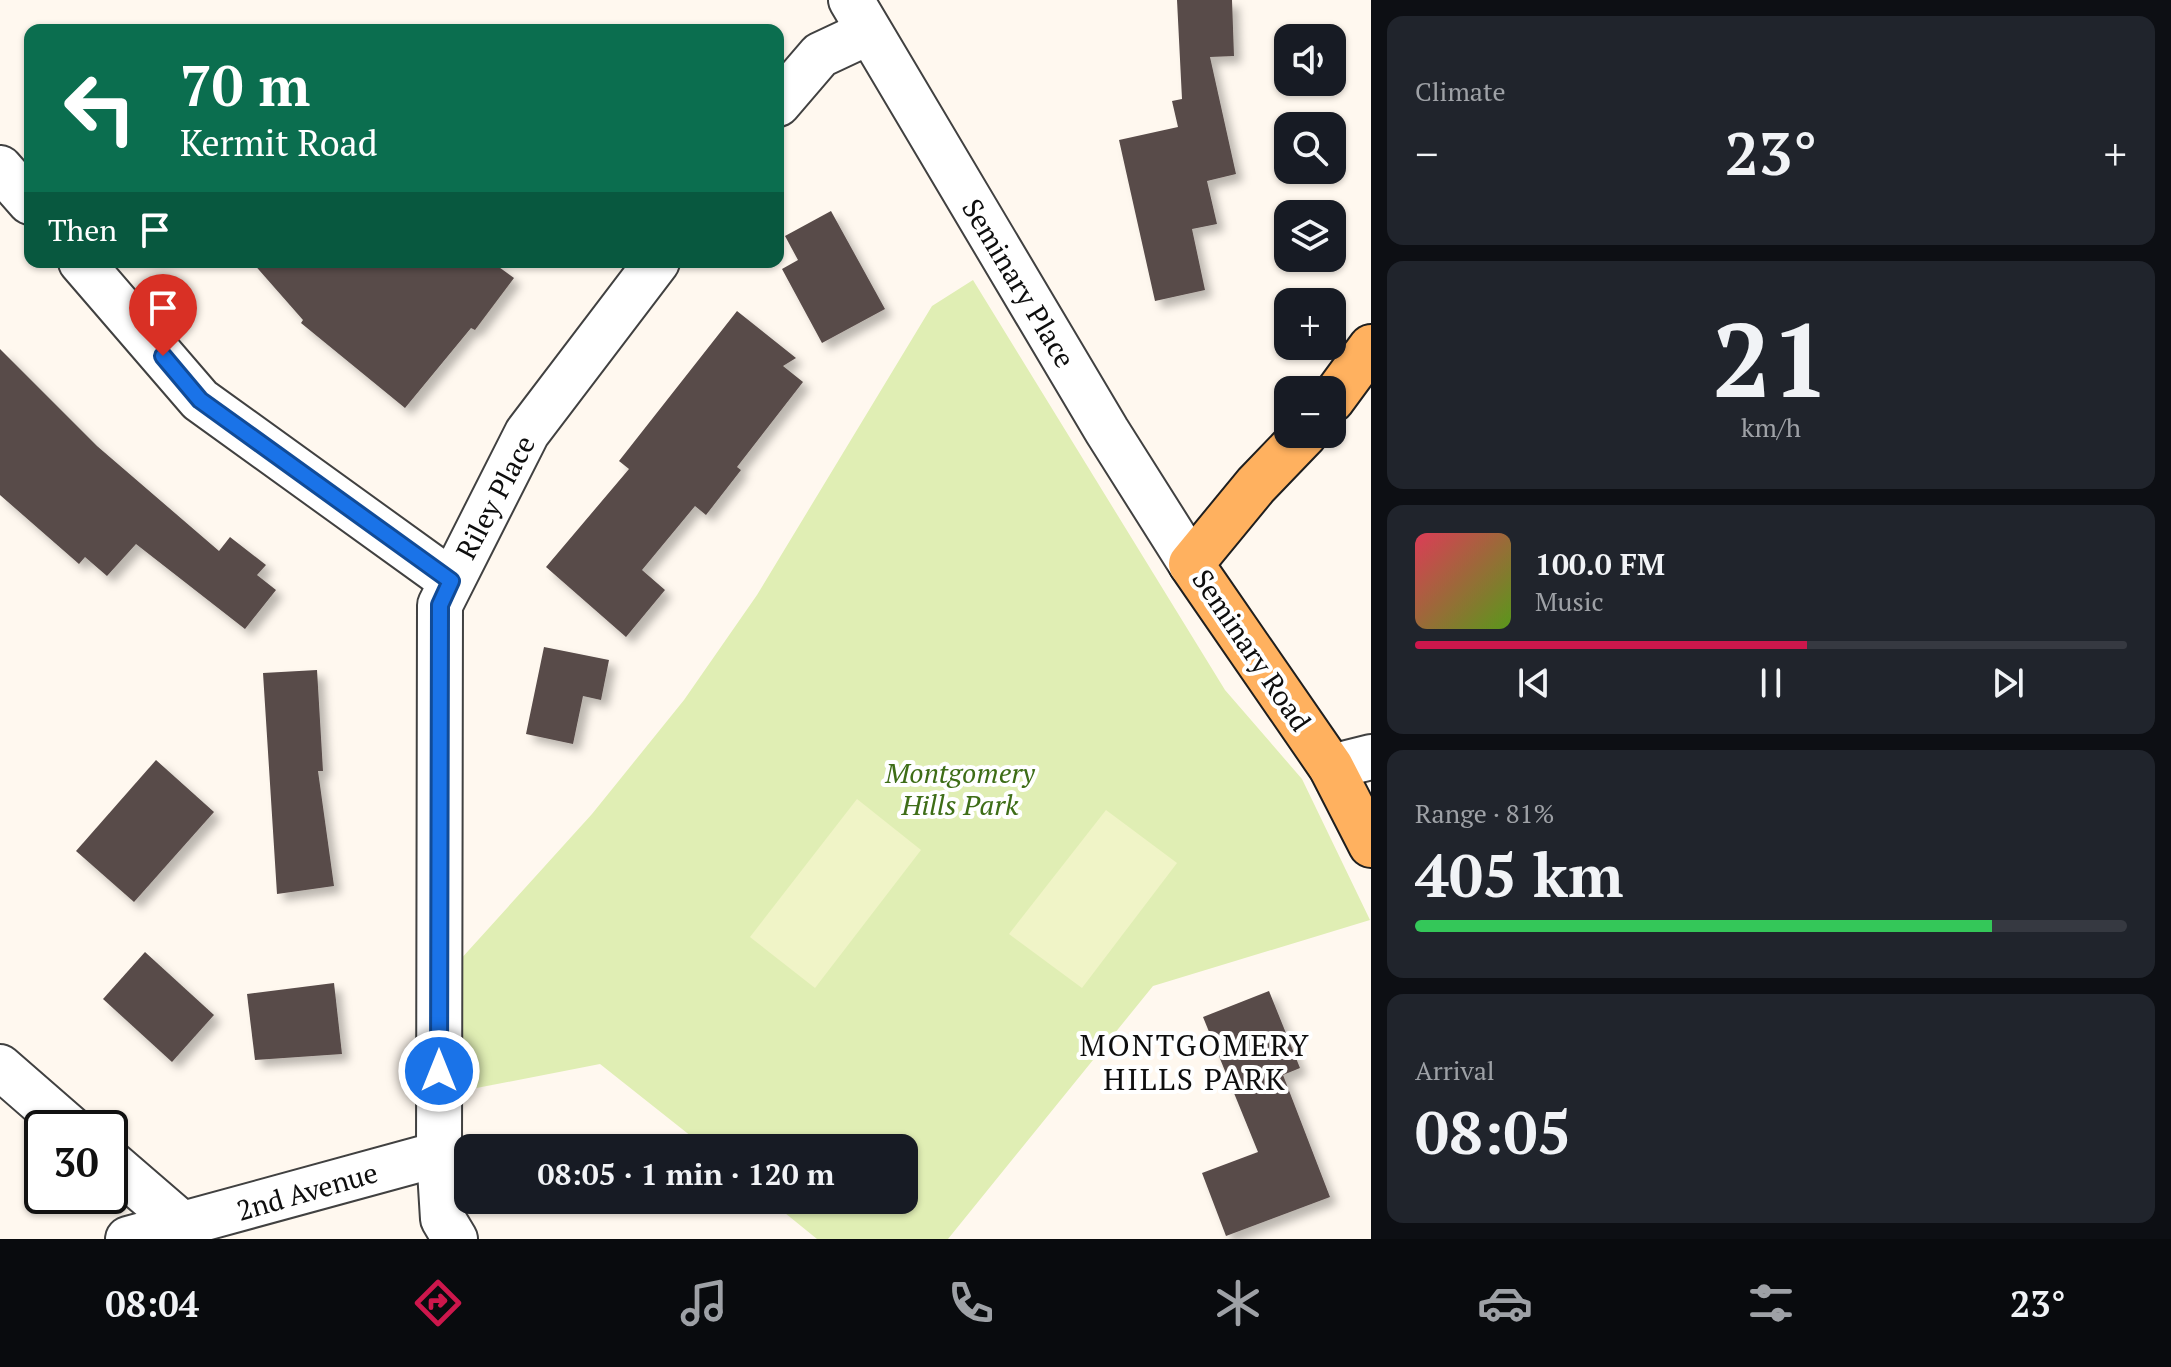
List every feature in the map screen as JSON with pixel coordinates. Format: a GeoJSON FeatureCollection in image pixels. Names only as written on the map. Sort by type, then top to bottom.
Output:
{"type":"FeatureCollection","features":[{"type":"Feature","properties":{"kind":"main road"},"geometry":{"type":"LineString","coordinates":[[1346,381],[1371,347]]}},
{"type":"Feature","properties":{"kind":"main road","name":"Seminary Road"},"geometry":{"type":"LineString","coordinates":[[1292,448],[1256,485],[1191,564],[1351,762],[1371,845]]}},
{"type":"Feature","properties":{"kind":"street"},"geometry":{"type":"LineString","coordinates":[[784,97],[820,55],[860,16]]}},
{"type":"Feature","properties":{"kind":"street","name":"Seminary Place"},"geometry":{"type":"LineString","coordinates":[[860,16],[1107,431],[1191,564]]}},
{"type":"Feature","properties":{"kind":"street"},"geometry":{"type":"LineString","coordinates":[[0,168],[24,195]]}},
{"type":"Feature","properties":{"kind":"street"},"geometry":{"type":"LineString","coordinates":[[86,268],[200,400],[451,581]]}},
{"type":"Feature","properties":{"kind":"street","name":"Riley Place"},"geometry":{"type":"LineString","coordinates":[[455,1239],[443,1219],[439,1154],[440,605],[527,433],[652,268]]}},
{"type":"Feature","properties":{"kind":"street"},"geometry":{"type":"LineString","coordinates":[[0,1067],[49,1110]]}},
{"type":"Feature","properties":{"kind":"street","name":"2nd Avenue"},"geometry":{"type":"LineString","coordinates":[[128,1239],[439,1154]]}},
{"type":"Feature","properties":{"kind":"street"},"geometry":{"type":"LineString","coordinates":[[128,1178],[183,1225]]}},
{"type":"Feature","properties":{"kind":"green space","name":"Montgomery Hills Park"},"geometry":{"type":"Polygon","coordinates":[[[973,280],[1225,690],[1302,779],[1370,920],[1153,986],[948,1239],[817,1239],[786,1214],[918,1214],[918,1134],[688,1134],[600,1064],[456,1092],[459,961],[592,814],[684,700],[757,595],[932,306],[973,280]]]}},
{"type":"Feature","properties":{"kind":"green space"},"geometry":{"type":"Polygon","coordinates":[[[857,799],[921,850],[815,988],[750,937],[857,799]]]}},
{"type":"Feature","properties":{"kind":"green space"},"geometry":{"type":"Polygon","coordinates":[[[1106,810],[1177,863],[1082,988],[1009,934],[1106,810]]]}},
{"type":"Feature","properties":{"kind":"building"},"geometry":{"type":"Polygon","coordinates":[[[1177,0],[1232,0],[1234,56],[1210,57],[1236,174],[1207,181],[1217,224],[1192,229],[1205,290],[1155,301],[1119,140],[1178,127],[1172,101],[1182,99],[1177,0]]]}},
{"type":"Feature","properties":{"kind":"building"},"geometry":{"type":"Polygon","coordinates":[[[831,211],[885,309],[822,343],[782,269],[798,260],[785,236],[831,211]]]}},
{"type":"Feature","properties":{"kind":"building"},"geometry":{"type":"Polygon","coordinates":[[[257,268],[500,268],[514,278],[475,330],[471,328],[405,408],[301,323],[303,320],[257,268]]]}},
{"type":"Feature","properties":{"kind":"building"},"geometry":{"type":"Polygon","coordinates":[[[737,311],[796,358],[783,366],[803,382],[737,467],[741,470],[706,515],[695,506],[642,570],[665,590],[626,637],[546,567],[629,469],[619,461],[737,311]]]}},
{"type":"Feature","properties":{"kind":"building"},"geometry":{"type":"Polygon","coordinates":[[[0,349],[97,446],[219,551],[230,537],[266,565],[257,575],[276,590],[245,629],[136,544],[107,576],[85,557],[79,564],[0,495],[0,349]]]}},
{"type":"Feature","properties":{"kind":"building"},"geometry":{"type":"Polygon","coordinates":[[[544,647],[609,660],[601,700],[583,696],[573,744],[526,734],[544,647]]]}},
{"type":"Feature","properties":{"kind":"building"},"geometry":{"type":"Polygon","coordinates":[[[317,670],[323,771],[318,771],[334,886],[277,894],[263,673],[317,670]]]}},
{"type":"Feature","properties":{"kind":"building"},"geometry":{"type":"Polygon","coordinates":[[[156,760],[214,812],[134,902],[76,851],[156,760]]]}},
{"type":"Feature","properties":{"kind":"building"},"geometry":{"type":"Polygon","coordinates":[[[145,952],[214,1015],[172,1062],[103,999],[145,952]]]}},
{"type":"Feature","properties":{"kind":"building"},"geometry":{"type":"Polygon","coordinates":[[[334,983],[342,1054],[255,1060],[247,994],[334,983]]]}},
{"type":"Feature","properties":{"kind":"building"},"geometry":{"type":"Polygon","coordinates":[[[1269,991],[1300,1068],[1283,1075],[1330,1197],[1226,1236],[1202,1173],[1258,1152],[1203,1017],[1269,991]]]}},
{"type":"Feature","properties":{"kind":"district","name":"MONTGOMERY HILLS PARK"},"geometry":{"type":"Point","coordinates":[1195,1062]}},
{"type":"Feature","properties":{"kind":"route"},"geometry":{"type":"LineString","coordinates":[[163,356],[200,400],[451,581],[440,605],[439,1071]]}}]}
